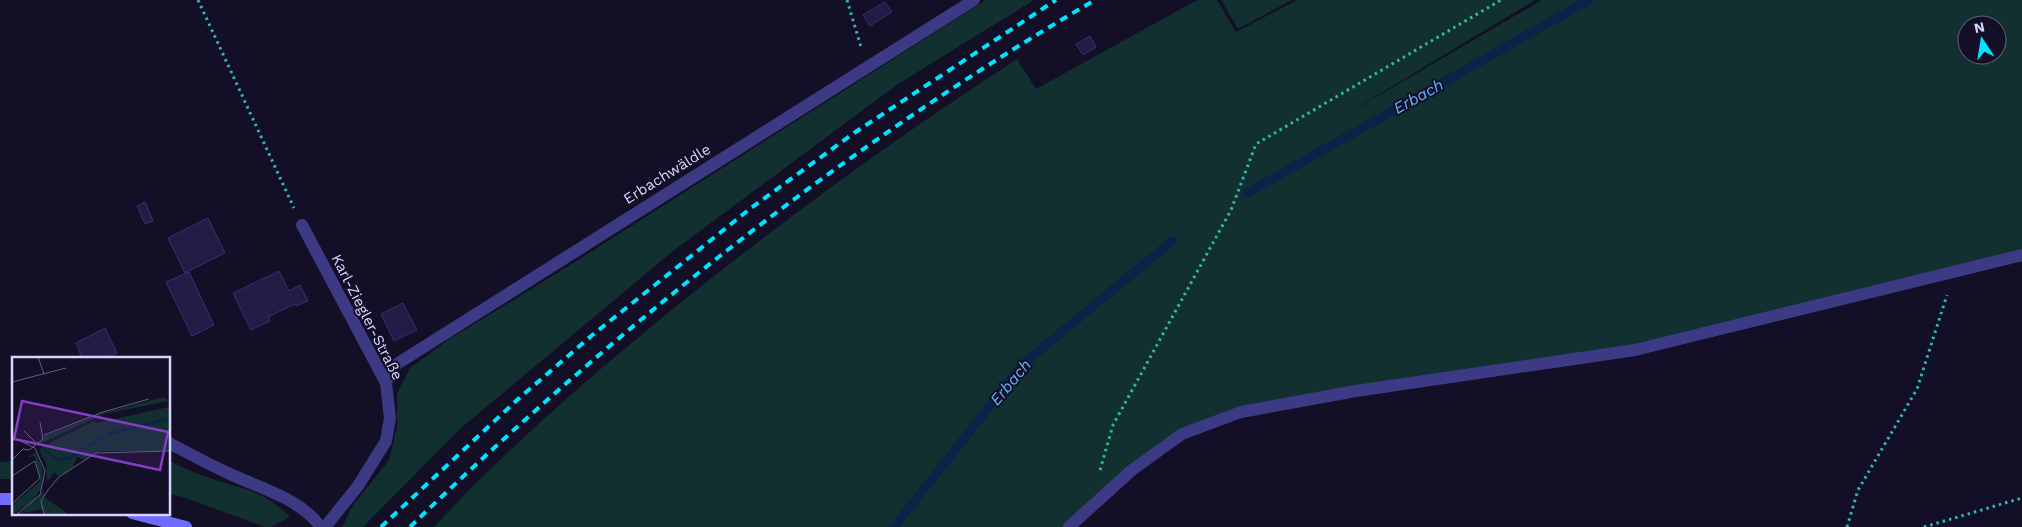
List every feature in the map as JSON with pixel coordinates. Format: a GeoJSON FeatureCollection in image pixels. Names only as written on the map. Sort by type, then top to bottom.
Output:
{"type":"FeatureCollection","features":[{"type":"Feature","properties":{"kind":"street","name":"Erbachwäldle"},"geometry":{"type":"LineString","coordinates":[[386,383],[392,367],[974,0]]}},
{"type":"Feature","properties":{"kind":"street","name":"Karl-Ziegler-Straße"},"geometry":{"type":"LineString","coordinates":[[170,444],[229,474],[288,498],[323,527],[358,486],[386,441],[390,418],[386,383],[302,225]]}},
{"type":"Feature","properties":{"kind":"street"},"geometry":{"type":"LineString","coordinates":[[1069,527],[1132,470],[1182,434],[1241,412],[1356,391],[1635,350],[2022,255]]}},
{"type":"Feature","properties":{"kind":"street"},"geometry":{"type":"LineString","coordinates":[[136,514],[186,527]]}},
{"type":"Feature","properties":{"kind":"path"},"geometry":{"type":"LineString","coordinates":[[198,0],[302,225]]}},
{"type":"Feature","properties":{"kind":"path"},"geometry":{"type":"LineString","coordinates":[[847,0],[867,67]]}},
{"type":"Feature","properties":{"kind":"path"},"geometry":{"type":"LineString","coordinates":[[1090,507],[1113,425],[1231,210],[1256,144],[1501,0]]}},
{"type":"Feature","properties":{"kind":"path"},"geometry":{"type":"LineString","coordinates":[[1847,527],[1858,490],[1917,389],[1955,271]]}},
{"type":"Feature","properties":{"kind":"path"},"geometry":{"type":"LineString","coordinates":[[1924,527],[2022,498]]}},
{"type":"Feature","properties":{"kind":"green space"},"geometry":{"type":"Polygon","coordinates":[[[986,0],[1034,0],[898,84],[673,251],[460,429],[363,527],[342,527],[353,505],[389,460],[397,427],[397,393],[410,368],[448,340],[567,267],[986,0]]]}},
{"type":"Feature","properties":{"kind":"green space"},"geometry":{"type":"Polygon","coordinates":[[[1197,0],[1217,0],[1236,32],[1297,0],[1535,0],[1335,121],[1542,0],[2022,0],[2022,255],[1635,350],[1241,412],[1182,435],[1069,527],[434,527],[488,471],[545,418],[663,317],[836,184],[926,120],[1017,59],[1036,89],[1197,0]]]}},
{"type":"Feature","properties":{"kind":"green space"},"geometry":{"type":"Polygon","coordinates":[[[1221,0],[1292,0],[1238,29],[1221,0]]]}},
{"type":"Feature","properties":{"kind":"green space"},"geometry":{"type":"Polygon","coordinates":[[[12,461],[12,479],[0,479],[0,462],[12,461]]]}},
{"type":"Feature","properties":{"kind":"green space"},"geometry":{"type":"Polygon","coordinates":[[[170,461],[217,481],[260,495],[279,507],[290,517],[271,527],[265,527],[183,497],[170,494],[170,461]]]}},
{"type":"Feature","properties":{"kind":"building"},"geometry":{"type":"Polygon","coordinates":[[[885,2],[892,12],[870,26],[863,15],[885,2]]]}},
{"type":"Feature","properties":{"kind":"building"},"geometry":{"type":"Polygon","coordinates":[[[1090,36],[1096,47],[1083,55],[1076,44],[1090,36]]]}},
{"type":"Feature","properties":{"kind":"building"},"geometry":{"type":"Polygon","coordinates":[[[145,202],[153,221],[145,224],[137,206],[145,202]]]}},
{"type":"Feature","properties":{"kind":"building"},"geometry":{"type":"Polygon","coordinates":[[[208,218],[225,253],[185,273],[168,238],[208,218]]]}},
{"type":"Feature","properties":{"kind":"building"},"geometry":{"type":"Polygon","coordinates":[[[279,271],[289,291],[300,285],[308,301],[296,306],[295,304],[268,317],[270,321],[251,330],[233,293],[279,271]]]}},
{"type":"Feature","properties":{"kind":"building"},"geometry":{"type":"Polygon","coordinates":[[[189,272],[214,325],[192,336],[166,282],[189,272]]]}},
{"type":"Feature","properties":{"kind":"building"},"geometry":{"type":"Polygon","coordinates":[[[403,303],[417,330],[394,341],[381,314],[403,303]]]}},
{"type":"Feature","properties":{"kind":"building"},"geometry":{"type":"Polygon","coordinates":[[[105,328],[117,353],[108,357],[82,357],[76,343],[105,328]]]}},
{"type":"Feature","properties":{"kind":"waterway","name":"Erbach"},"geometry":{"type":"LineString","coordinates":[[1247,193],[1589,0]]}},
{"type":"Feature","properties":{"kind":"waterway","name":"Erbach"},"geometry":{"type":"LineString","coordinates":[[894,527],[1023,364],[1172,241]]}},
{"type":"Feature","properties":{"kind":"railway"},"geometry":{"type":"LineString","coordinates":[[381,527],[517,400],[590,337],[751,208],[854,133],[1056,0]]}},
{"type":"Feature","properties":{"kind":"railway"},"geometry":{"type":"LineString","coordinates":[[410,527],[569,381],[737,243],[823,178],[912,115],[1003,56],[1095,0]]}}]}
